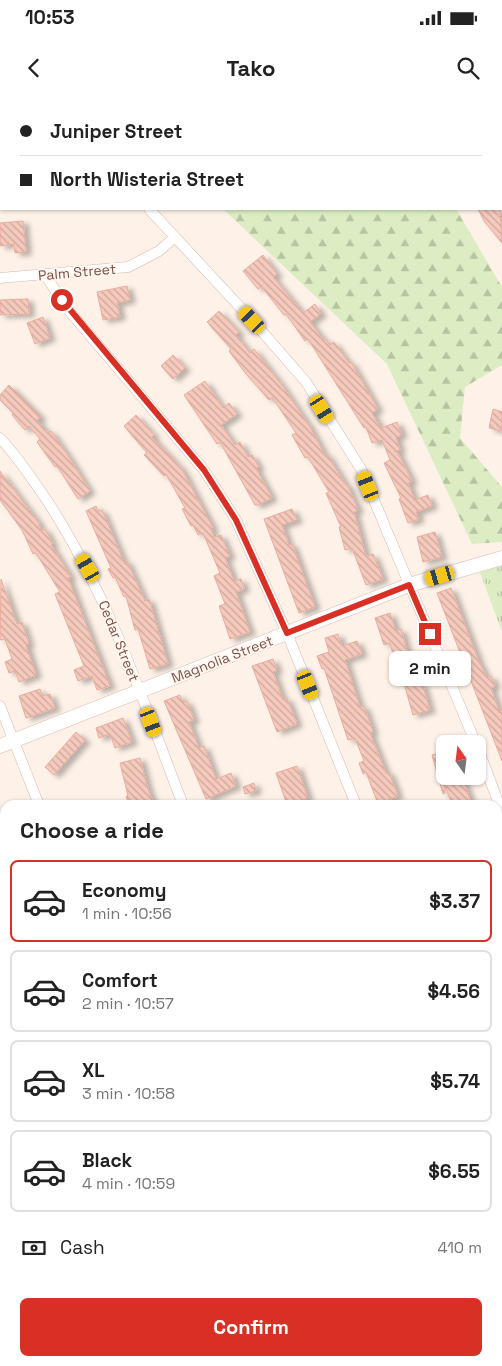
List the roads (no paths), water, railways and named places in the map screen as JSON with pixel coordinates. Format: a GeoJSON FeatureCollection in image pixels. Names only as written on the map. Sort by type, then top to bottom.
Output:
{"type":"FeatureCollection","features":[{"type":"Feature","properties":{"kind":"street"},"geometry":{"type":"LineString","coordinates":[[150,210],[252,320],[306,382],[361,469],[472,735]]}},
{"type":"Feature","properties":{"kind":"street","name":"Palm Street"},"geometry":{"type":"LineString","coordinates":[[0,278],[128,267],[160,251],[175,237]]}},
{"type":"Feature","properties":{"kind":"street"},"geometry":{"type":"LineString","coordinates":[[45,275],[70,312],[204,470],[236,520],[287,633],[354,800]]}},
{"type":"Feature","properties":{"kind":"street","name":"Cedar Street"},"geometry":{"type":"LineString","coordinates":[[0,438],[28,472],[88,568],[117,631],[181,800]]}},
{"type":"Feature","properties":{"kind":"street","name":"Magnolia Street"},"geometry":{"type":"LineString","coordinates":[[0,746],[409,585],[502,558]]}},
{"type":"Feature","properties":{"kind":"street"},"geometry":{"type":"LineString","coordinates":[[0,706],[37,800]]}},
{"type":"Feature","properties":{"kind":"street"},"geometry":{"type":"LineString","coordinates":[[486,769],[498,800]]}}]}
